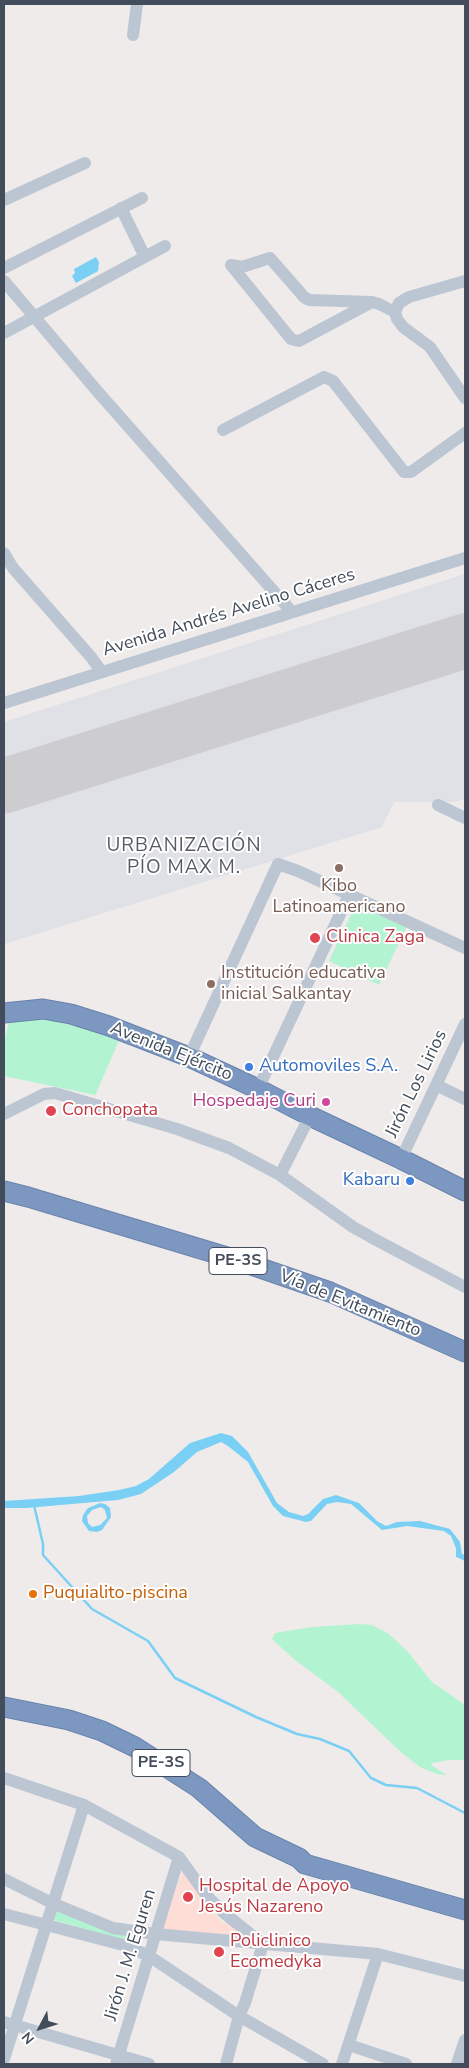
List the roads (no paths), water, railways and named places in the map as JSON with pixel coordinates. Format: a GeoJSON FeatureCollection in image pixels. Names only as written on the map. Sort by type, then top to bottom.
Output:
{"type":"FeatureCollection","features":[{"type":"Feature","properties":{"kind":"highway","name":"Avenida Ejército"},"geometry":{"type":"LineString","coordinates":[[4,1013],[43,1009],[71,1014],[109,1026],[189,1058],[258,1089],[465,1191]]}},
{"type":"Feature","properties":{"kind":"highway","name":"Vía de Evitamiento"},"geometry":{"type":"LineString","coordinates":[[4,1191],[234,1259],[330,1292],[465,1352]]}},
{"type":"Feature","properties":{"kind":"highway","name":"PE-3S"},"geometry":{"type":"LineString","coordinates":[[4,1707],[69,1720],[102,1731],[135,1747],[199,1788],[255,1837],[299,1858],[305,1864],[465,1902]]}},
{"type":"Feature","properties":{"kind":"highway","name":"PE-3S"},"geometry":{"type":"LineString","coordinates":[[417,1892],[465,1910]]}},
{"type":"Feature","properties":{"kind":"street"},"geometry":{"type":"LineString","coordinates":[[133,35],[137,4]]}},
{"type":"Feature","properties":{"kind":"street"},"geometry":{"type":"LineString","coordinates":[[4,200],[85,163]]}},
{"type":"Feature","properties":{"kind":"street"},"geometry":{"type":"LineString","coordinates":[[4,268],[142,198]]}},
{"type":"Feature","properties":{"kind":"street"},"geometry":{"type":"LineString","coordinates":[[121,208],[145,257]]}},
{"type":"Feature","properties":{"kind":"street"},"geometry":{"type":"LineString","coordinates":[[4,333],[165,246]]}},
{"type":"Feature","properties":{"kind":"street"},"geometry":{"type":"LineString","coordinates":[[372,302],[299,341],[291,339],[231,265],[242,267],[270,258],[304,297],[309,300],[372,302],[394,312],[403,327],[430,347],[465,398]]}},
{"type":"Feature","properties":{"kind":"street"},"geometry":{"type":"LineString","coordinates":[[4,281],[98,392],[292,612]]}},
{"type":"Feature","properties":{"kind":"street"},"geometry":{"type":"LineString","coordinates":[[394,312],[399,303],[409,297],[465,281]]}},
{"type":"Feature","properties":{"kind":"street"},"geometry":{"type":"LineString","coordinates":[[223,430],[324,377],[333,381],[404,472],[411,472],[465,433]]}},
{"type":"Feature","properties":{"kind":"street"},"geometry":{"type":"LineString","coordinates":[[4,553],[13,568],[101,671]]}},
{"type":"Feature","properties":{"kind":"street","name":"Avenida Andrés Avelino Cáceres"},"geometry":{"type":"LineString","coordinates":[[4,703],[465,558]]}},
{"type":"Feature","properties":{"kind":"street"},"geometry":{"type":"LineString","coordinates":[[438,806],[465,818]]}},
{"type":"Feature","properties":{"kind":"street"},"geometry":{"type":"LineString","coordinates":[[189,1058],[278,864],[298,871],[465,948]]}},
{"type":"Feature","properties":{"kind":"street"},"geometry":{"type":"LineString","coordinates":[[258,1089],[349,895]]}},
{"type":"Feature","properties":{"kind":"street","name":"Jirón Los Lirios"},"geometry":{"type":"LineString","coordinates":[[401,1158],[465,1024]]}},
{"type":"Feature","properties":{"kind":"street"},"geometry":{"type":"LineString","coordinates":[[436,1085],[465,1100]]}},
{"type":"Feature","properties":{"kind":"street"},"geometry":{"type":"LineString","coordinates":[[4,1114],[44,1094],[55,1093],[176,1129],[221,1145],[280,1175],[353,1227],[465,1287]]}},
{"type":"Feature","properties":{"kind":"street"},"geometry":{"type":"LineString","coordinates":[[280,1175],[310,1116]]}},
{"type":"Feature","properties":{"kind":"street"},"geometry":{"type":"LineString","coordinates":[[4,1778],[84,1806],[179,1856],[207,1896],[224,1913],[263,1944]]}},
{"type":"Feature","properties":{"kind":"street"},"geometry":{"type":"LineString","coordinates":[[4,2059],[9,2024],[46,1925],[84,1806]]}},
{"type":"Feature","properties":{"kind":"street","name":"Jirón J. M. Eguren"},"geometry":{"type":"LineString","coordinates":[[117,2060],[179,1856]]}},
{"type":"Feature","properties":{"kind":"street"},"geometry":{"type":"LineString","coordinates":[[4,1879],[104,1926],[155,1934],[378,1954],[465,1976]]}},
{"type":"Feature","properties":{"kind":"street"},"geometry":{"type":"LineString","coordinates":[[4,1914],[127,1946],[149,1956],[239,2016],[323,2064]]}},
{"type":"Feature","properties":{"kind":"street"},"geometry":{"type":"LineString","coordinates":[[226,2064],[239,2016],[245,2003],[263,1944]]}},
{"type":"Feature","properties":{"kind":"street"},"geometry":{"type":"LineString","coordinates":[[342,2064],[378,1954]]}},
{"type":"Feature","properties":{"kind":"street"},"geometry":{"type":"LineString","coordinates":[[9,2024],[117,2060],[149,2064]]}},
{"type":"Feature","properties":{"kind":"street"},"geometry":{"type":"LineString","coordinates":[[456,2064],[465,2040]]}},
{"type":"Feature","properties":{"kind":"street"},"geometry":{"type":"LineString","coordinates":[[349,2045],[406,2064]]}},
{"type":"Feature","properties":{"kind":"water"},"geometry":{"type":"Polygon","coordinates":[[[96,257],[99,262],[98,271],[76,283],[72,276],[75,273],[74,269],[96,257]]]}},
{"type":"Feature","properties":{"kind":"water"},"geometry":{"type":"Polygon","coordinates":[[[221,1433],[232,1436],[248,1452],[277,1503],[289,1512],[303,1516],[308,1514],[323,1499],[336,1495],[359,1503],[377,1521],[386,1526],[397,1522],[420,1521],[450,1529],[460,1542],[462,1554],[465,1555],[465,1561],[456,1557],[456,1548],[451,1536],[444,1531],[407,1526],[382,1530],[351,1504],[337,1502],[327,1504],[311,1521],[306,1522],[283,1516],[273,1506],[248,1462],[221,1442],[197,1452],[174,1472],[141,1494],[118,1500],[26,1508],[4,1508],[4,1501],[79,1496],[136,1486],[149,1479],[190,1443],[221,1433]]]}},
{"type":"Feature","properties":{"kind":"water"},"geometry":{"type":"Polygon","coordinates":[[[100,1503],[110,1508],[111,1517],[102,1530],[97,1532],[89,1531],[82,1521],[83,1515],[88,1508],[100,1503]],[[101,1507],[92,1510],[87,1516],[88,1523],[92,1527],[100,1525],[107,1518],[105,1510],[101,1507]]]}},
{"type":"Feature","properties":{"kind":"waterway"},"geometry":{"type":"LineString","coordinates":[[34,1505],[43,1544],[43,1555],[92,1609],[148,1641],[175,1678],[256,1717],[297,1734],[320,1739],[349,1751],[371,1778],[386,1785],[417,1788],[465,1813]]}},
{"type":"Feature","properties":{"kind":"place","name":"Kibo Latinoamericano"},"geometry":{"type":"Point","coordinates":[339,868]}},
{"type":"Feature","properties":{"kind":"place","name":"Clinica Zaga"},"geometry":{"type":"Point","coordinates":[315,938]}},
{"type":"Feature","properties":{"kind":"place","name":"Institución educativa inicial Salkantay"},"geometry":{"type":"Point","coordinates":[211,984]}},
{"type":"Feature","properties":{"kind":"place","name":"Automoviles S.A."},"geometry":{"type":"Point","coordinates":[249,1067]}},
{"type":"Feature","properties":{"kind":"place","name":"Hospedaje Curi"},"geometry":{"type":"Point","coordinates":[326,1102]}},
{"type":"Feature","properties":{"kind":"place","name":"Conchopata"},"geometry":{"type":"Point","coordinates":[51,1111]}},
{"type":"Feature","properties":{"kind":"place","name":"Kabaru"},"geometry":{"type":"Point","coordinates":[410,1181]}},
{"type":"Feature","properties":{"kind":"place","name":"Puquialito-piscina"},"geometry":{"type":"Point","coordinates":[33,1594]}},
{"type":"Feature","properties":{"kind":"place","name":"Hospital de Apoyo Jesús Nazareno"},"geometry":{"type":"Point","coordinates":[188,1897]}},
{"type":"Feature","properties":{"kind":"place","name":"Policlinico Ecomedyka"},"geometry":{"type":"Point","coordinates":[219,1952]}},
{"type":"Feature","properties":{"kind":"district","name":"URBANIZACIÓN PÍO MAX M."},"geometry":{"type":"Point","coordinates":[184,857]}}]}
